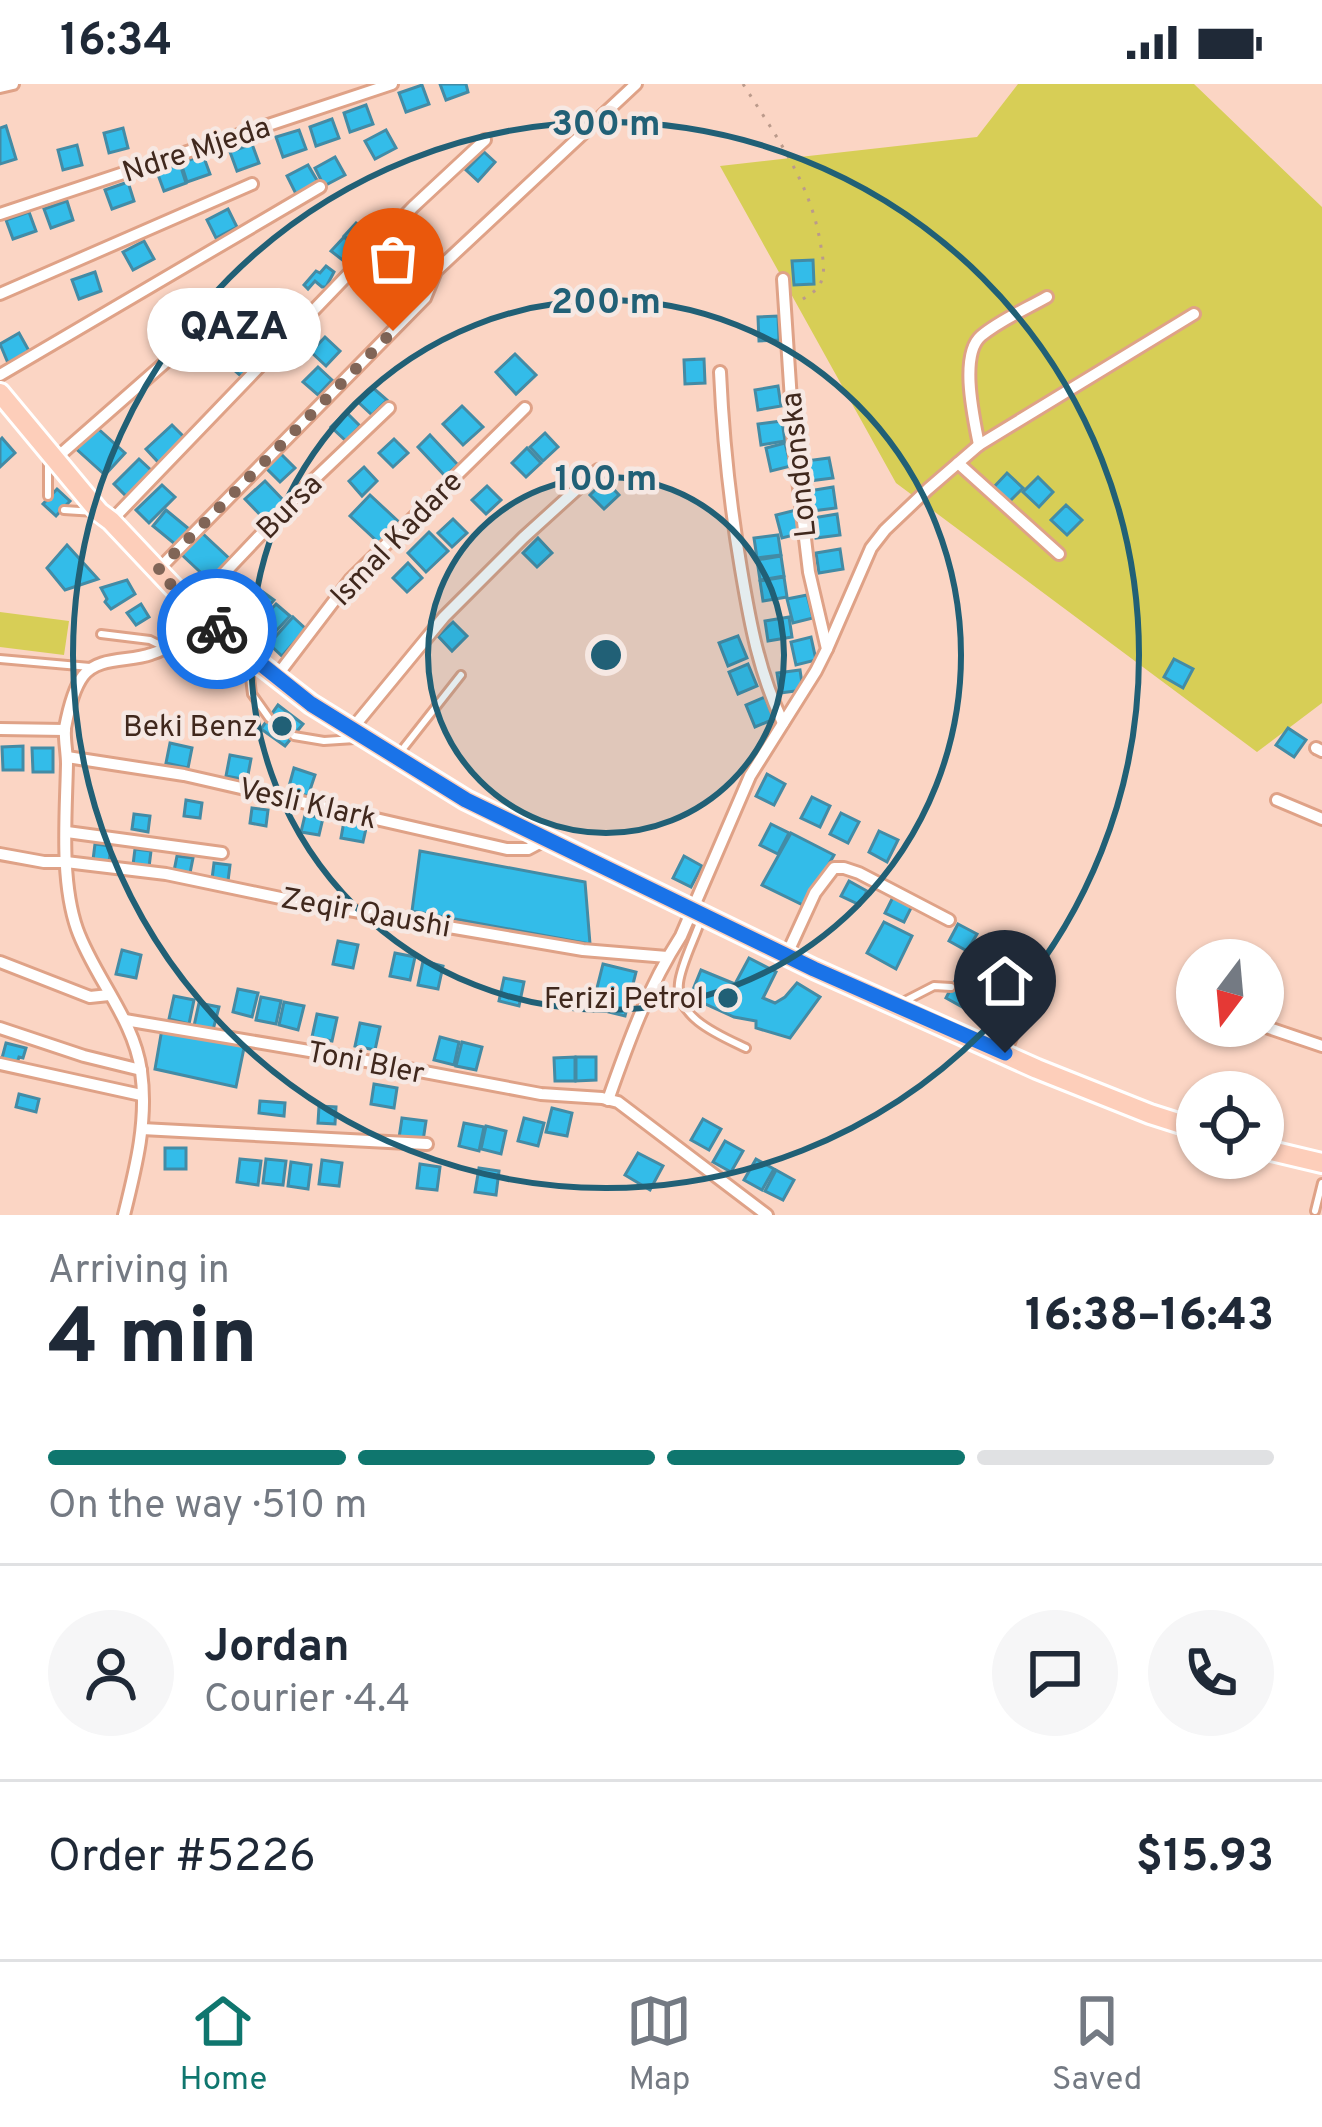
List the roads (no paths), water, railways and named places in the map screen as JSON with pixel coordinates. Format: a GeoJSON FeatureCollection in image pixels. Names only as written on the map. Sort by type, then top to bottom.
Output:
{"type":"FeatureCollection","features":[{"type":"Feature","properties":{"kind":"main road"},"geometry":{"type":"LineString","coordinates":[[0,393],[51,457],[197,612],[276,677],[396,758],[545,840],[896,1005],[1102,1095],[1176,1121]]}},
{"type":"Feature","properties":{"kind":"main road"},"geometry":{"type":"LineString","coordinates":[[1284,1154],[1322,1163]]}},
{"type":"Feature","properties":{"kind":"street"},"geometry":{"type":"LineString","coordinates":[[0,87],[13,84]]}},
{"type":"Feature","properties":{"kind":"street","name":"Ndre Mjeda"},"geometry":{"type":"LineString","coordinates":[[0,214],[392,84]]}},
{"type":"Feature","properties":{"kind":"street"},"geometry":{"type":"LineString","coordinates":[[157,571],[425,298],[436,271],[636,84]]}},
{"type":"Feature","properties":{"kind":"street"},"geometry":{"type":"LineString","coordinates":[[105,517],[412,207],[485,140]]}},
{"type":"Feature","properties":{"kind":"street"},"geometry":{"type":"LineString","coordinates":[[0,294],[252,184]]}},
{"type":"Feature","properties":{"kind":"street"},"geometry":{"type":"LineString","coordinates":[[0,375],[320,187]]}},
{"type":"Feature","properties":{"kind":"street","name":"Londonska"},"geometry":{"type":"LineString","coordinates":[[783,279],[794,446],[809,572],[827,649]]}},
{"type":"Feature","properties":{"kind":"street"},"geometry":{"type":"LineString","coordinates":[[979,446],[969,353],[978,338],[1047,297]]}},
{"type":"Feature","properties":{"kind":"street"},"geometry":{"type":"LineString","coordinates":[[608,1100],[635,1023],[698,911],[750,776],[816,671],[871,548],[979,446],[1194,314]]}},
{"type":"Feature","properties":{"kind":"street"},"geometry":{"type":"LineString","coordinates":[[51,457],[185,345]]}},
{"type":"Feature","properties":{"kind":"street"},"geometry":{"type":"LineString","coordinates":[[720,372],[733,519],[754,648],[782,724]]}},
{"type":"Feature","properties":{"kind":"street","name":"Bursa"},"geometry":{"type":"LineString","coordinates":[[166,648],[180,640],[197,612],[306,487],[389,408]]}},
{"type":"Feature","properties":{"kind":"street","name":"Ismal Kadare"},"geometry":{"type":"LineString","coordinates":[[276,677],[350,580],[525,408]]}},
{"type":"Feature","properties":{"kind":"street"},"geometry":{"type":"LineString","coordinates":[[958,463],[1059,554]]}},
{"type":"Feature","properties":{"kind":"street"},"geometry":{"type":"LineString","coordinates":[[358,734],[444,617],[598,470]]}},
{"type":"Feature","properties":{"kind":"street"},"geometry":{"type":"LineString","coordinates":[[124,1215],[146,1110],[141,1070],[125,1020],[76,927],[70,901],[65,730],[79,681],[90,668],[166,648]]}},
{"type":"Feature","properties":{"kind":"street"},"geometry":{"type":"LineString","coordinates":[[0,729],[65,730]]}},
{"type":"Feature","properties":{"kind":"street","name":"Vesli Klark"},"geometry":{"type":"LineString","coordinates":[[67,757],[184,776],[507,849],[528,849],[545,840]]}},
{"type":"Feature","properties":{"kind":"street"},"geometry":{"type":"LineString","coordinates":[[1277,800],[1322,819]]}},
{"type":"Feature","properties":{"kind":"street"},"geometry":{"type":"LineString","coordinates":[[67,832],[222,853]]}},
{"type":"Feature","properties":{"kind":"street","name":"Zeqir Qaushi"},"geometry":{"type":"LineString","coordinates":[[0,854],[166,874],[583,950],[668,957]]}},
{"type":"Feature","properties":{"kind":"street"},"geometry":{"type":"LineString","coordinates":[[787,954],[815,893],[833,868],[859,873],[949,920]]}},
{"type":"Feature","properties":{"kind":"street"},"geometry":{"type":"LineString","coordinates":[[1000,1051],[1041,958]]}},
{"type":"Feature","properties":{"kind":"street"},"geometry":{"type":"LineString","coordinates":[[0,962],[90,997],[109,995]]}},
{"type":"Feature","properties":{"kind":"street","name":"Toni Bler"},"geometry":{"type":"LineString","coordinates":[[125,1020],[541,1094],[617,1102],[767,1215]]}},
{"type":"Feature","properties":{"kind":"street"},"geometry":{"type":"LineString","coordinates":[[0,1028],[141,1070]]}},
{"type":"Feature","properties":{"kind":"street"},"geometry":{"type":"LineString","coordinates":[[1284,1033],[1322,1046]]}},
{"type":"Feature","properties":{"kind":"street"},"geometry":{"type":"LineString","coordinates":[[0,1064],[141,1095]]}},
{"type":"Feature","properties":{"kind":"street"},"geometry":{"type":"LineString","coordinates":[[142,1129],[427,1144]]}},
{"type":"Feature","properties":{"kind":"lane"},"geometry":{"type":"LineString","coordinates":[[48,496],[51,457]]}},
{"type":"Feature","properties":{"kind":"lane"},"geometry":{"type":"LineString","coordinates":[[64,510],[105,517]]}},
{"type":"Feature","properties":{"kind":"lane"},"geometry":{"type":"LineString","coordinates":[[101,634],[150,640],[166,648]]}},
{"type":"Feature","properties":{"kind":"lane"},"geometry":{"type":"LineString","coordinates":[[248,655],[252,694],[269,718]]}},
{"type":"Feature","properties":{"kind":"lane"},"geometry":{"type":"LineString","coordinates":[[0,659],[90,668]]}},
{"type":"Feature","properties":{"kind":"lane"},"geometry":{"type":"LineString","coordinates":[[396,758],[460,675]]}},
{"type":"Feature","properties":{"kind":"lane"},"geometry":{"type":"LineString","coordinates":[[294,736],[324,741],[358,734]]}},
{"type":"Feature","properties":{"kind":"lane"},"geometry":{"type":"LineString","coordinates":[[698,911],[678,986],[683,1002],[706,1029],[746,1048]]}},
{"type":"Feature","properties":{"kind":"lane"},"geometry":{"type":"LineString","coordinates":[[896,1005],[934,986],[951,986]]}},
{"type":"Feature","properties":{"kind":"lane"},"geometry":{"type":"LineString","coordinates":[[974,998],[987,1013],[1000,1051]]}},
{"type":"Feature","properties":{"kind":"lane"},"geometry":{"type":"LineString","coordinates":[[1316,1211],[1322,1183]]}},
{"type":"Feature","properties":{"kind":"place","name":"QAZA"},"geometry":{"type":"Point","coordinates":[393,331]}},
{"type":"Feature","properties":{"kind":"place","name":"Beki Benz"},"geometry":{"type":"Point","coordinates":[282,726]}},
{"type":"Feature","properties":{"kind":"place","name":"Ferizi Petrol"},"geometry":{"type":"Point","coordinates":[728,998]}}]}
